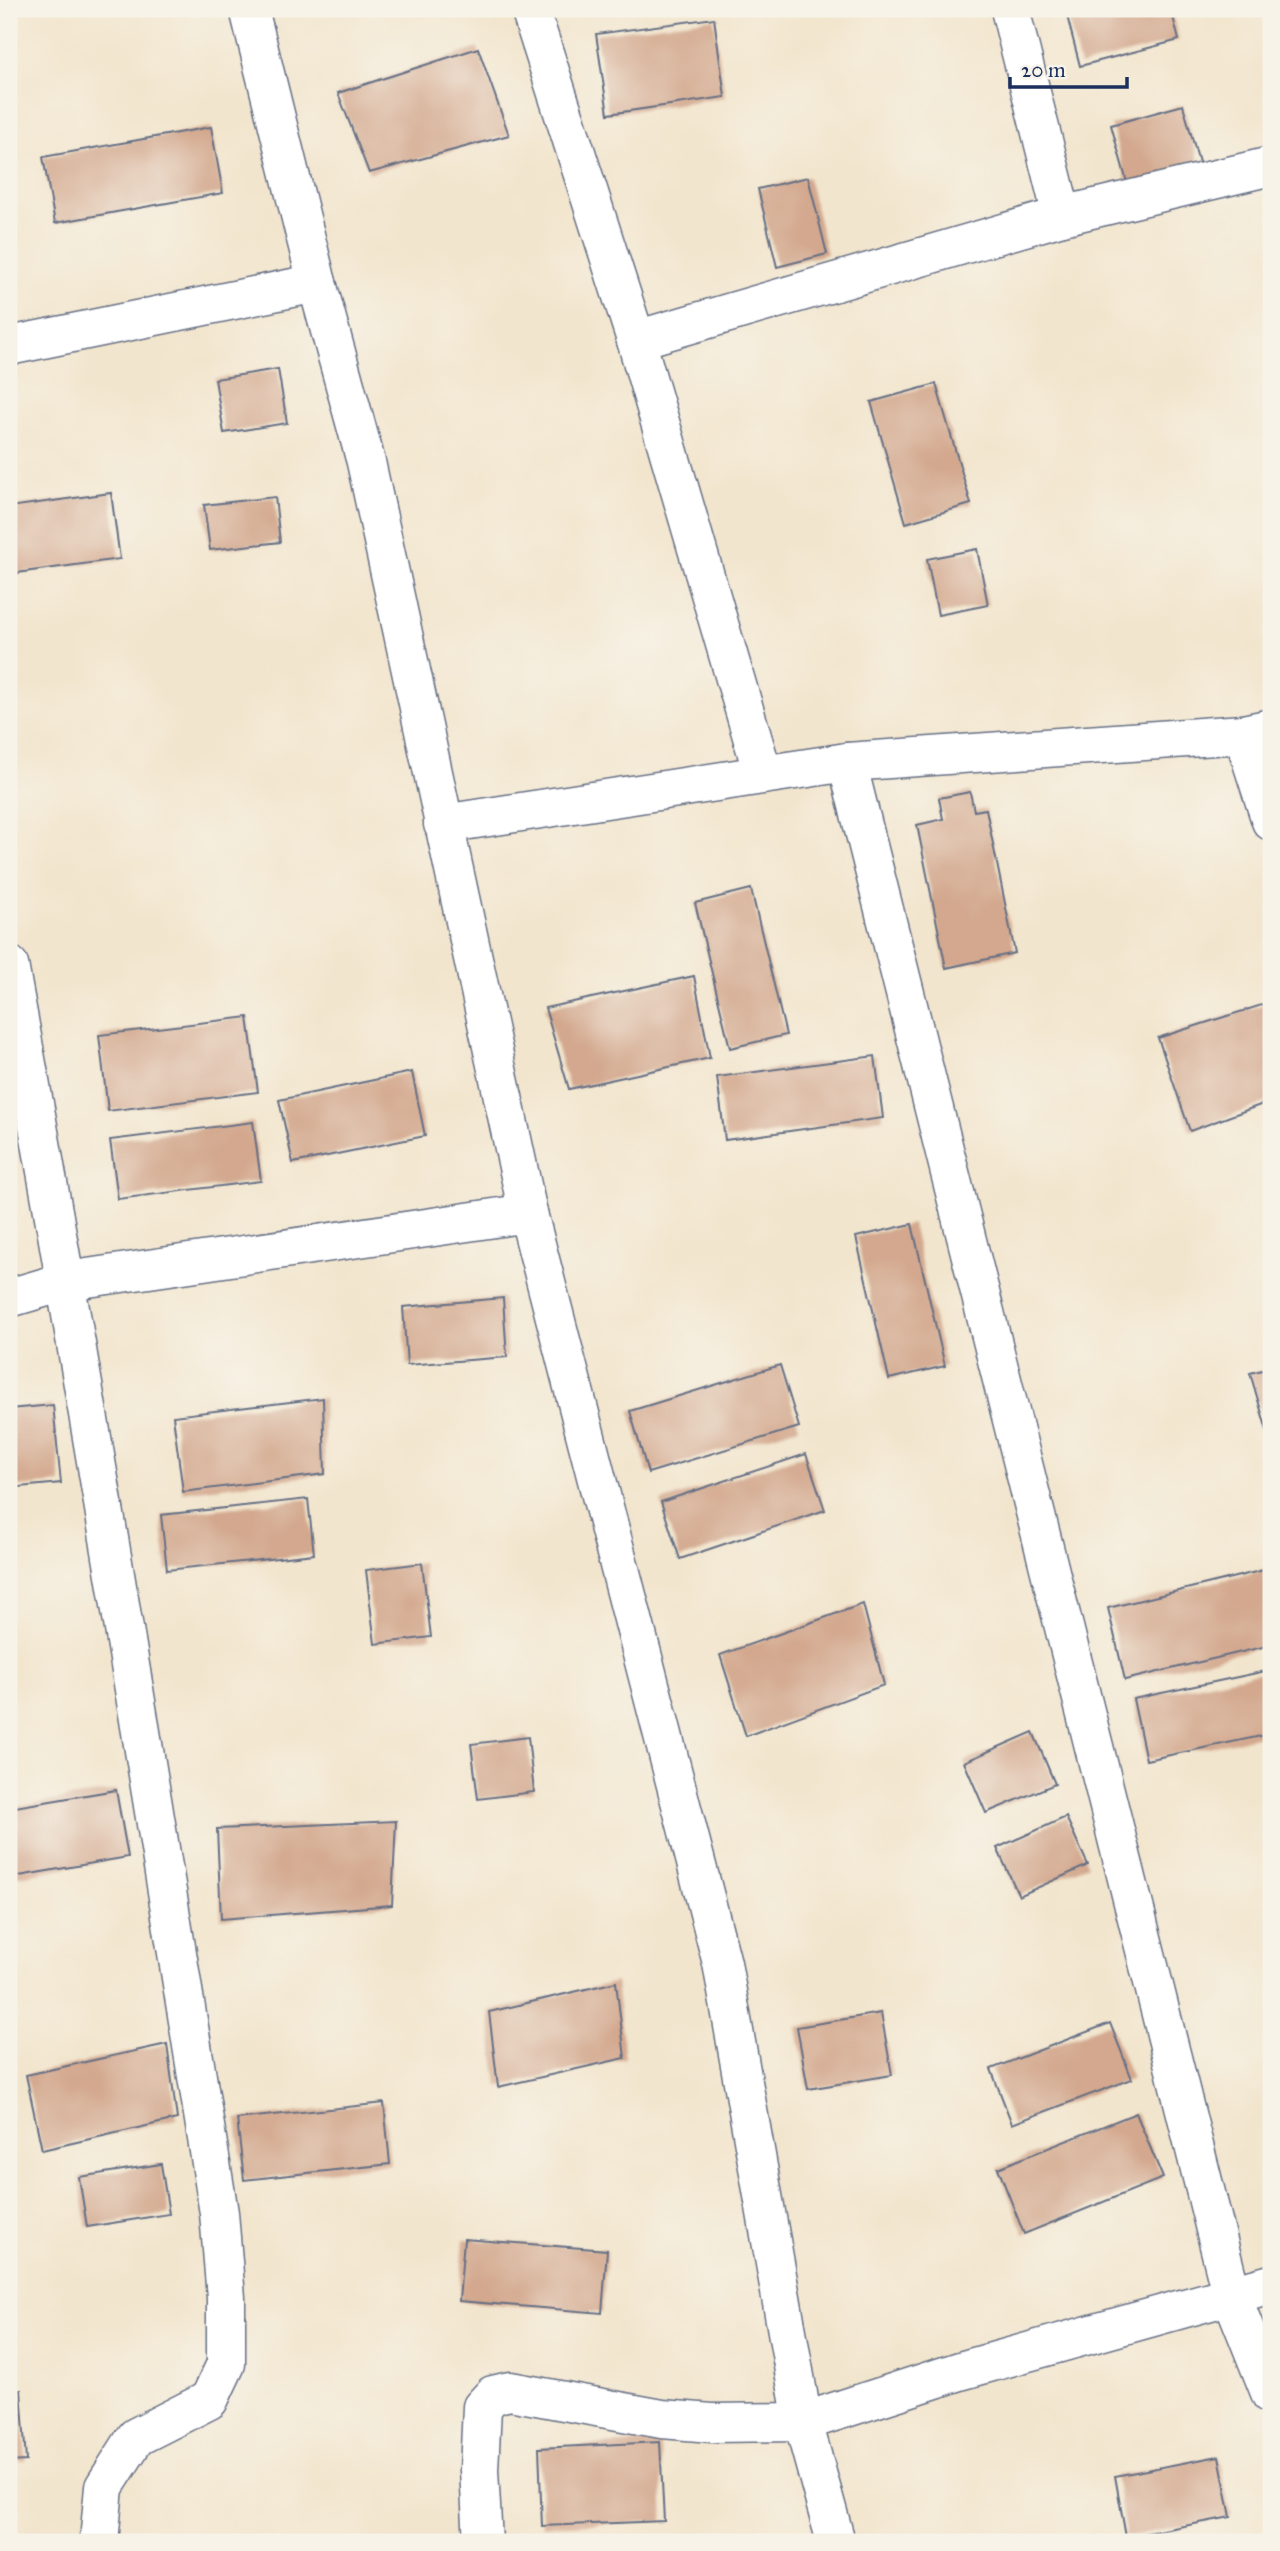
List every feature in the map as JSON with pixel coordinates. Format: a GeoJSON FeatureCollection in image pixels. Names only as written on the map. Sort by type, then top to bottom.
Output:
{"type":"FeatureCollection","features":[{"type":"Feature","properties":{"kind":"street"},"geometry":{"type":"LineString","coordinates":[[249,9],[317,282],[366,462],[527,1213],[722,1963],[803,2422],[836,2542]]}},
{"type":"Feature","properties":{"kind":"street"},"geometry":{"type":"LineString","coordinates":[[530,9],[636,340],[763,774]]}},
{"type":"Feature","properties":{"kind":"street"},"geometry":{"type":"LineString","coordinates":[[1010,9],[1062,216]]}},
{"type":"Feature","properties":{"kind":"street"},"geometry":{"type":"LineString","coordinates":[[636,340],[1062,216],[1271,166]]}},
{"type":"Feature","properties":{"kind":"street"},"geometry":{"type":"LineString","coordinates":[[9,346],[317,282]]}},
{"type":"Feature","properties":{"kind":"street"},"geometry":{"type":"LineString","coordinates":[[443,824],[847,762],[1257,731],[1271,821]]}},
{"type":"Feature","properties":{"kind":"street"},"geometry":{"type":"LineString","coordinates":[[847,762],[1232,2297],[1271,2395]]}},
{"type":"Feature","properties":{"kind":"street"},"geometry":{"type":"LineString","coordinates":[[9,965],[67,1282],[219,2214],[226,2298],[226,2364],[209,2400],[136,2437],[104,2487],[99,2542]]}},
{"type":"Feature","properties":{"kind":"street"},"geometry":{"type":"LineString","coordinates":[[9,1298],[67,1282],[527,1213]]}},
{"type":"Feature","properties":{"kind":"street"},"geometry":{"type":"LineString","coordinates":[[483,2542],[479,2470],[482,2407],[493,2395],[510,2391],[662,2420],[803,2422],[960,2371],[1271,2284]]}},
{"type":"Feature","properties":{"kind":"building"},"geometry":{"type":"Polygon","coordinates":[[[1095,9],[1171,9],[1179,40],[1080,66],[1067,16],[1095,9]]]}},
{"type":"Feature","properties":{"kind":"building"},"geometry":{"type":"Polygon","coordinates":[[[714,18],[725,97],[608,114],[596,34],[714,18]]]}},
{"type":"Feature","properties":{"kind":"building"},"geometry":{"type":"Polygon","coordinates":[[[478,48],[509,135],[369,173],[338,93],[478,48]]]}},
{"type":"Feature","properties":{"kind":"building"},"geometry":{"type":"Polygon","coordinates":[[[1183,105],[1200,166],[1128,186],[1111,125],[1183,105]]]}},
{"type":"Feature","properties":{"kind":"building"},"geometry":{"type":"Polygon","coordinates":[[[211,127],[223,193],[55,223],[43,157],[211,127]]]}},
{"type":"Feature","properties":{"kind":"building"},"geometry":{"type":"Polygon","coordinates":[[[808,177],[827,254],[777,267],[758,189],[808,177]]]}},
{"type":"Feature","properties":{"kind":"building"},"geometry":{"type":"Polygon","coordinates":[[[13,286],[19,341],[9,342],[9,287],[13,286]]]}},
{"type":"Feature","properties":{"kind":"building"},"geometry":{"type":"Polygon","coordinates":[[[278,369],[287,423],[224,433],[215,379],[278,369]]]}},
{"type":"Feature","properties":{"kind":"building"},"geometry":{"type":"Polygon","coordinates":[[[936,384],[971,504],[906,523],[871,402],[936,384]]]}},
{"type":"Feature","properties":{"kind":"building"},"geometry":{"type":"Polygon","coordinates":[[[111,493],[120,559],[9,574],[9,507],[111,493]]]}},
{"type":"Feature","properties":{"kind":"building"},"geometry":{"type":"Polygon","coordinates":[[[275,497],[280,542],[210,550],[204,505],[275,497]]]}},
{"type":"Feature","properties":{"kind":"building"},"geometry":{"type":"Polygon","coordinates":[[[977,549],[988,605],[938,615],[927,559],[977,549]]]}},
{"type":"Feature","properties":{"kind":"building"},"geometry":{"type":"Polygon","coordinates":[[[970,792],[974,811],[986,809],[1015,953],[946,968],[917,825],[943,819],[939,798],[970,792]]]}},
{"type":"Feature","properties":{"kind":"building"},"geometry":{"type":"Polygon","coordinates":[[[751,889],[786,1035],[730,1048],[695,903],[751,889]]]}},
{"type":"Feature","properties":{"kind":"building"},"geometry":{"type":"Polygon","coordinates":[[[694,976],[710,1058],[569,1089],[545,1008],[694,976]]]}},
{"type":"Feature","properties":{"kind":"building"},"geometry":{"type":"Polygon","coordinates":[[[1271,1002],[1271,1101],[1190,1131],[1158,1038],[1271,1002]]]}},
{"type":"Feature","properties":{"kind":"building"},"geometry":{"type":"Polygon","coordinates":[[[248,1017],[258,1092],[108,1111],[99,1035],[248,1017]]]}},
{"type":"Feature","properties":{"kind":"building"},"geometry":{"type":"Polygon","coordinates":[[[875,1056],[883,1118],[725,1140],[717,1077],[875,1056]]]}},
{"type":"Feature","properties":{"kind":"building"},"geometry":{"type":"Polygon","coordinates":[[[412,1072],[425,1136],[293,1163],[279,1100],[412,1072]]]}},
{"type":"Feature","properties":{"kind":"building"},"geometry":{"type":"Polygon","coordinates":[[[253,1122],[261,1181],[118,1199],[110,1140],[253,1122]]]}},
{"type":"Feature","properties":{"kind":"building"},"geometry":{"type":"Polygon","coordinates":[[[912,1224],[945,1366],[889,1379],[856,1237],[912,1224]]]}},
{"type":"Feature","properties":{"kind":"building"},"geometry":{"type":"Polygon","coordinates":[[[503,1298],[507,1357],[407,1365],[403,1307],[503,1298]]]}},
{"type":"Feature","properties":{"kind":"building"},"geometry":{"type":"Polygon","coordinates":[[[780,1365],[799,1427],[648,1473],[630,1411],[780,1365]]]}},
{"type":"Feature","properties":{"kind":"building"},"geometry":{"type":"Polygon","coordinates":[[[1271,1368],[1271,1444],[1250,1373],[1271,1368]]]}},
{"type":"Feature","properties":{"kind":"building"},"geometry":{"type":"Polygon","coordinates":[[[323,1398],[325,1474],[183,1492],[173,1416],[323,1398]]]}},
{"type":"Feature","properties":{"kind":"building"},"geometry":{"type":"Polygon","coordinates":[[[53,1405],[61,1483],[9,1488],[9,1409],[53,1405]]]}},
{"type":"Feature","properties":{"kind":"building"},"geometry":{"type":"Polygon","coordinates":[[[806,1454],[825,1510],[680,1559],[661,1502],[806,1454]]]}},
{"type":"Feature","properties":{"kind":"building"},"geometry":{"type":"Polygon","coordinates":[[[308,1499],[314,1554],[167,1570],[161,1515],[308,1499]]]}},
{"type":"Feature","properties":{"kind":"building"},"geometry":{"type":"Polygon","coordinates":[[[422,1563],[431,1637],[375,1644],[366,1570],[422,1563]]]}},
{"type":"Feature","properties":{"kind":"building"},"geometry":{"type":"Polygon","coordinates":[[[1264,1570],[1271,1600],[1271,1645],[1125,1680],[1108,1608],[1264,1570]]]}},
{"type":"Feature","properties":{"kind":"building"},"geometry":{"type":"Polygon","coordinates":[[[863,1604],[884,1685],[746,1736],[720,1655],[863,1604]]]}},
{"type":"Feature","properties":{"kind":"building"},"geometry":{"type":"Polygon","coordinates":[[[1271,1670],[1271,1734],[1146,1760],[1133,1699],[1271,1670]]]}},
{"type":"Feature","properties":{"kind":"building"},"geometry":{"type":"Polygon","coordinates":[[[1033,1732],[1055,1784],[986,1813],[964,1762],[1033,1732]]]}},
{"type":"Feature","properties":{"kind":"building"},"geometry":{"type":"Polygon","coordinates":[[[528,1737],[534,1792],[478,1799],[471,1744],[528,1737]]]}},
{"type":"Feature","properties":{"kind":"building"},"geometry":{"type":"Polygon","coordinates":[[[116,1790],[128,1857],[13,1877],[9,1851],[9,1808],[116,1790]]]}},
{"type":"Feature","properties":{"kind":"building"},"geometry":{"type":"Polygon","coordinates":[[[1066,1817],[1088,1865],[1019,1896],[997,1848],[1066,1817]]]}},
{"type":"Feature","properties":{"kind":"building"},"geometry":{"type":"Polygon","coordinates":[[[396,1821],[392,1905],[221,1919],[217,1829],[396,1821]]]}},
{"type":"Feature","properties":{"kind":"building"},"geometry":{"type":"Polygon","coordinates":[[[616,1982],[625,2058],[498,2087],[489,2012],[616,1982]]]}},
{"type":"Feature","properties":{"kind":"building"},"geometry":{"type":"Polygon","coordinates":[[[881,2013],[892,2075],[808,2089],[797,2027],[881,2013]]]}},
{"type":"Feature","properties":{"kind":"building"},"geometry":{"type":"Polygon","coordinates":[[[1110,2023],[1132,2079],[1012,2124],[991,2069],[1110,2023]]]}},
{"type":"Feature","properties":{"kind":"building"},"geometry":{"type":"Polygon","coordinates":[[[167,2044],[177,2119],[42,2150],[26,2075],[167,2044]]]}},
{"type":"Feature","properties":{"kind":"building"},"geometry":{"type":"Polygon","coordinates":[[[384,2103],[390,2164],[244,2180],[237,2119],[384,2103]]]}},
{"type":"Feature","properties":{"kind":"building"},"geometry":{"type":"Polygon","coordinates":[[[1136,2113],[1163,2178],[1024,2234],[998,2168],[1136,2113]]]}},
{"type":"Feature","properties":{"kind":"building"},"geometry":{"type":"Polygon","coordinates":[[[161,2164],[169,2214],[87,2227],[79,2177],[161,2164]]]}},
{"type":"Feature","properties":{"kind":"building"},"geometry":{"type":"Polygon","coordinates":[[[464,2239],[607,2250],[602,2313],[459,2301],[464,2239]]]}},
{"type":"Feature","properties":{"kind":"building"},"geometry":{"type":"Polygon","coordinates":[[[9,2390],[21,2390],[26,2461],[9,2462],[9,2390]]]}},
{"type":"Feature","properties":{"kind":"building"},"geometry":{"type":"Polygon","coordinates":[[[660,2442],[664,2521],[542,2526],[539,2448],[660,2442]]]}},
{"type":"Feature","properties":{"kind":"building"},"geometry":{"type":"Polygon","coordinates":[[[1219,2456],[1231,2517],[1126,2537],[1115,2476],[1219,2456]]]}}]}
